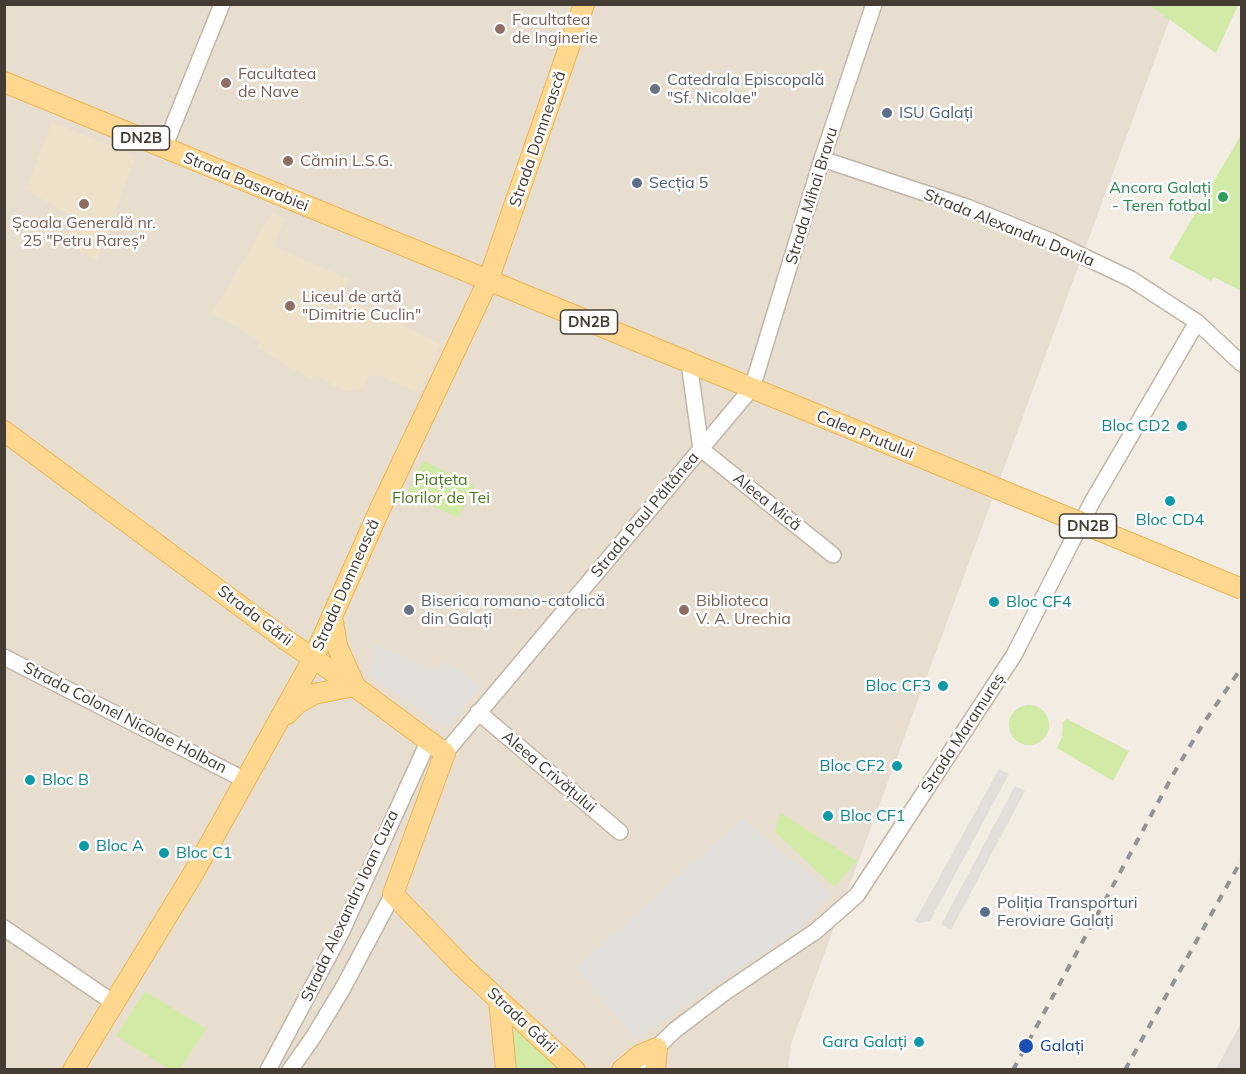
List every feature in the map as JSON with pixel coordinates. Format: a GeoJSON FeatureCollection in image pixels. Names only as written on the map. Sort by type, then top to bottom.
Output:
{"type":"FeatureCollection","features":[{"type":"Feature","properties":{"kind":"main road","name":"Strada Domnească"},"geometry":{"type":"LineString","coordinates":[[73,1070],[190,879],[313,659],[489,281],[585,4]]}},
{"type":"Feature","properties":{"kind":"main road","name":"Strada Basarabiei"},"geometry":{"type":"LineString","coordinates":[[4,82],[489,281]]}},
{"type":"Feature","properties":{"kind":"main road","name":"Calea Prutului"},"geometry":{"type":"LineString","coordinates":[[489,281],[1242,589]]}},
{"type":"Feature","properties":{"kind":"main road","name":"Strada Gării"},"geometry":{"type":"LineString","coordinates":[[4,431],[313,659],[445,753]]}},
{"type":"Feature","properties":{"kind":"main road"},"geometry":{"type":"LineString","coordinates":[[276,724],[298,703],[314,694],[354,686],[337,646],[332,616]]}},
{"type":"Feature","properties":{"kind":"main road"},"geometry":{"type":"LineString","coordinates":[[393,894],[445,753]]}},
{"type":"Feature","properties":{"kind":"main road","name":"Strada Gării"},"geometry":{"type":"LineString","coordinates":[[393,894],[418,922],[575,1070]]}},
{"type":"Feature","properties":{"kind":"main road"},"geometry":{"type":"LineString","coordinates":[[499,1000],[506,1070]]}},
{"type":"Feature","properties":{"kind":"main road"},"geometry":{"type":"LineString","coordinates":[[622,1070],[640,1055],[657,1047]]}},
{"type":"Feature","properties":{"kind":"main road"},"geometry":{"type":"LineString","coordinates":[[655,1070],[657,1047]]}},
{"type":"Feature","properties":{"kind":"street"},"geometry":{"type":"LineString","coordinates":[[164,148],[222,4]]}},
{"type":"Feature","properties":{"kind":"street","name":"Strada Mihai Bravu"},"geometry":{"type":"LineString","coordinates":[[752,388],[822,159],[874,4]]}},
{"type":"Feature","properties":{"kind":"street","name":"Strada Alexandru Davila"},"geometry":{"type":"LineString","coordinates":[[822,159],[967,207],[1051,241],[1131,279],[1197,322],[1242,364]]}},
{"type":"Feature","properties":{"kind":"street","name":"Strada Maramureș"},"geometry":{"type":"LineString","coordinates":[[640,1070],[657,1047],[724,993],[816,931],[857,896],[1014,655],[1092,502],[1197,322]]}},
{"type":"Feature","properties":{"kind":"street"},"geometry":{"type":"LineString","coordinates":[[689,363],[701,448]]}},
{"type":"Feature","properties":{"kind":"street","name":"Strada Paul Păltânea"},"geometry":{"type":"LineString","coordinates":[[445,753],[752,388]]}},
{"type":"Feature","properties":{"kind":"street","name":"Aleea Mică"},"geometry":{"type":"LineString","coordinates":[[701,448],[833,555]]}},
{"type":"Feature","properties":{"kind":"street","name":"Strada Colonel Nicolae Holban"},"geometry":{"type":"LineString","coordinates":[[4,657],[245,780]]}},
{"type":"Feature","properties":{"kind":"street","name":"Aleea Crivățului"},"geometry":{"type":"LineString","coordinates":[[478,712],[620,832]]}},
{"type":"Feature","properties":{"kind":"street","name":"Strada Alexandru Ioan Cuza"},"geometry":{"type":"LineString","coordinates":[[268,1070],[340,933],[429,740]]}},
{"type":"Feature","properties":{"kind":"street"},"geometry":{"type":"LineString","coordinates":[[290,1070],[343,988],[393,894]]}},
{"type":"Feature","properties":{"kind":"street"},"geometry":{"type":"LineString","coordinates":[[4,928],[114,1003]]}},
{"type":"Feature","properties":{"kind":"shaded area"},"geometry":{"type":"Polygon","coordinates":[[[5,5],[1175,5],[791,1044],[788,1069],[5,1070],[5,5]]]}},
{"type":"Feature","properties":{"kind":"shaded area","name":"Școala Generală nr. 25 \"Petru Rareș\""},"geometry":{"type":"Polygon","coordinates":[[[52,122],[136,156],[97,260],[62,242],[73,218],[26,189],[52,122]]]}},
{"type":"Feature","properties":{"kind":"shaded area","name":"Liceul de artă \"Dimitrie Cuclin\""},"geometry":{"type":"Polygon","coordinates":[[[272,213],[285,218],[273,246],[349,279],[341,296],[441,344],[419,394],[378,375],[369,376],[362,391],[356,388],[347,392],[337,386],[331,387],[330,382],[316,375],[310,379],[257,348],[260,341],[212,313],[272,213]]]}},
{"type":"Feature","properties":{"kind":"shaded area"},"geometry":{"type":"Polygon","coordinates":[[[375,644],[437,671],[447,660],[480,688],[447,728],[369,675],[375,644]]]}},
{"type":"Feature","properties":{"kind":"shaded area"},"geometry":{"type":"Polygon","coordinates":[[[999,769],[1009,774],[930,921],[919,923],[915,921],[999,769]]]}},
{"type":"Feature","properties":{"kind":"shaded area"},"geometry":{"type":"Polygon","coordinates":[[[1015,786],[1025,791],[951,930],[941,925],[1015,786]]]}},
{"type":"Feature","properties":{"kind":"shaded area"},"geometry":{"type":"Polygon","coordinates":[[[742,819],[832,893],[800,929],[636,1039],[576,968],[742,819]]]}},
{"type":"Feature","properties":{"kind":"shaded area"},"geometry":{"type":"Polygon","coordinates":[[[1241,1023],[1241,1069],[1216,1069],[1241,1023]]]}},
{"type":"Feature","properties":{"kind":"green space"},"geometry":{"type":"Polygon","coordinates":[[[1149,5],[1238,5],[1216,53],[1149,5]]]}},
{"type":"Feature","properties":{"kind":"green space","name":"Ancora Galați - Teren fotbal"},"geometry":{"type":"Polygon","coordinates":[[[1241,135],[1241,291],[1214,277],[1211,281],[1169,258],[1241,135]]]}},
{"type":"Feature","properties":{"kind":"green space","name":"Piațeta Florilor de Tei"},"geometry":{"type":"Polygon","coordinates":[[[423,461],[474,485],[458,518],[407,494],[423,461]]]}},
{"type":"Feature","properties":{"kind":"green space"},"geometry":{"type":"Polygon","coordinates":[[[1029,705],[1043,711],[1049,725],[1043,739],[1029,745],[1015,739],[1009,725],[1015,711],[1029,705]]]}},
{"type":"Feature","properties":{"kind":"green space"},"geometry":{"type":"Polygon","coordinates":[[[1067,719],[1129,751],[1113,781],[1057,748],[1062,737],[1063,722],[1067,719]]]}},
{"type":"Feature","properties":{"kind":"green space"},"geometry":{"type":"Polygon","coordinates":[[[780,813],[857,861],[834,887],[775,832],[780,813]]]}},
{"type":"Feature","properties":{"kind":"green space"},"geometry":{"type":"Polygon","coordinates":[[[145,991],[206,1029],[180,1069],[169,1069],[116,1036],[145,991]]]}},
{"type":"Feature","properties":{"kind":"green space"},"geometry":{"type":"Polygon","coordinates":[[[514,1031],[558,1069],[515,1069],[511,1034],[514,1031]]]}},
{"type":"Feature","properties":{"kind":"railway"},"geometry":{"type":"LineString","coordinates":[[1013,1070],[1174,773],[1203,724],[1242,667]]}},
{"type":"Feature","properties":{"kind":"railway"},"geometry":{"type":"LineString","coordinates":[[1125,1070],[1242,859]]}},
{"type":"Feature","properties":{"kind":"place","name":"Facultatea de Inginerie"},"geometry":{"type":"Point","coordinates":[500,29]}},
{"type":"Feature","properties":{"kind":"place","name":"Facultatea de Nave"},"geometry":{"type":"Point","coordinates":[226,83]}},
{"type":"Feature","properties":{"kind":"place","name":"Catedrala Episcopală \"Sf. Nicolae\""},"geometry":{"type":"Point","coordinates":[655,89]}},
{"type":"Feature","properties":{"kind":"place","name":"ISU Galați"},"geometry":{"type":"Point","coordinates":[887,113]}},
{"type":"Feature","properties":{"kind":"place","name":"Cămin L.S.G."},"geometry":{"type":"Point","coordinates":[288,161]}},
{"type":"Feature","properties":{"kind":"place","name":"Secția 5"},"geometry":{"type":"Point","coordinates":[637,183]}},
{"type":"Feature","properties":{"kind":"place","name":"Ancora Galați - Teren fotbal"},"geometry":{"type":"Point","coordinates":[1223,197]}},
{"type":"Feature","properties":{"kind":"place","name":"Școala Generală nr. 25 \"Petru Rareș\""},"geometry":{"type":"Point","coordinates":[84,204]}},
{"type":"Feature","properties":{"kind":"place","name":"Liceul de artă \"Dimitrie Cuclin\""},"geometry":{"type":"Point","coordinates":[290,306]}},
{"type":"Feature","properties":{"kind":"place","name":"Bloc CD2"},"geometry":{"type":"Point","coordinates":[1182,426]}},
{"type":"Feature","properties":{"kind":"place","name":"Bloc CD4"},"geometry":{"type":"Point","coordinates":[1170,501]}},
{"type":"Feature","properties":{"kind":"place","name":"Bloc CF4"},"geometry":{"type":"Point","coordinates":[994,602]}},
{"type":"Feature","properties":{"kind":"place","name":"Biserica romano-catolică din Galați"},"geometry":{"type":"Point","coordinates":[409,610]}},
{"type":"Feature","properties":{"kind":"place","name":"Biblioteca V. A. Urechia"},"geometry":{"type":"Point","coordinates":[684,610]}},
{"type":"Feature","properties":{"kind":"place","name":"Bloc CF3"},"geometry":{"type":"Point","coordinates":[943,686]}},
{"type":"Feature","properties":{"kind":"place","name":"Bloc CF2"},"geometry":{"type":"Point","coordinates":[897,766]}},
{"type":"Feature","properties":{"kind":"place","name":"Bloc B"},"geometry":{"type":"Point","coordinates":[30,780]}},
{"type":"Feature","properties":{"kind":"place","name":"Bloc CF1"},"geometry":{"type":"Point","coordinates":[828,816]}},
{"type":"Feature","properties":{"kind":"place","name":"Bloc A"},"geometry":{"type":"Point","coordinates":[84,846]}},
{"type":"Feature","properties":{"kind":"place","name":"Bloc C1"},"geometry":{"type":"Point","coordinates":[164,853]}},
{"type":"Feature","properties":{"kind":"place","name":"Poliția Transporturi Feroviare Galați"},"geometry":{"type":"Point","coordinates":[985,912]}},
{"type":"Feature","properties":{"kind":"place","name":"Gara Galați"},"geometry":{"type":"Point","coordinates":[919,1042]}},
{"type":"Feature","properties":{"kind":"place","name":"Galați"},"geometry":{"type":"Point","coordinates":[1026,1046]}}]}
